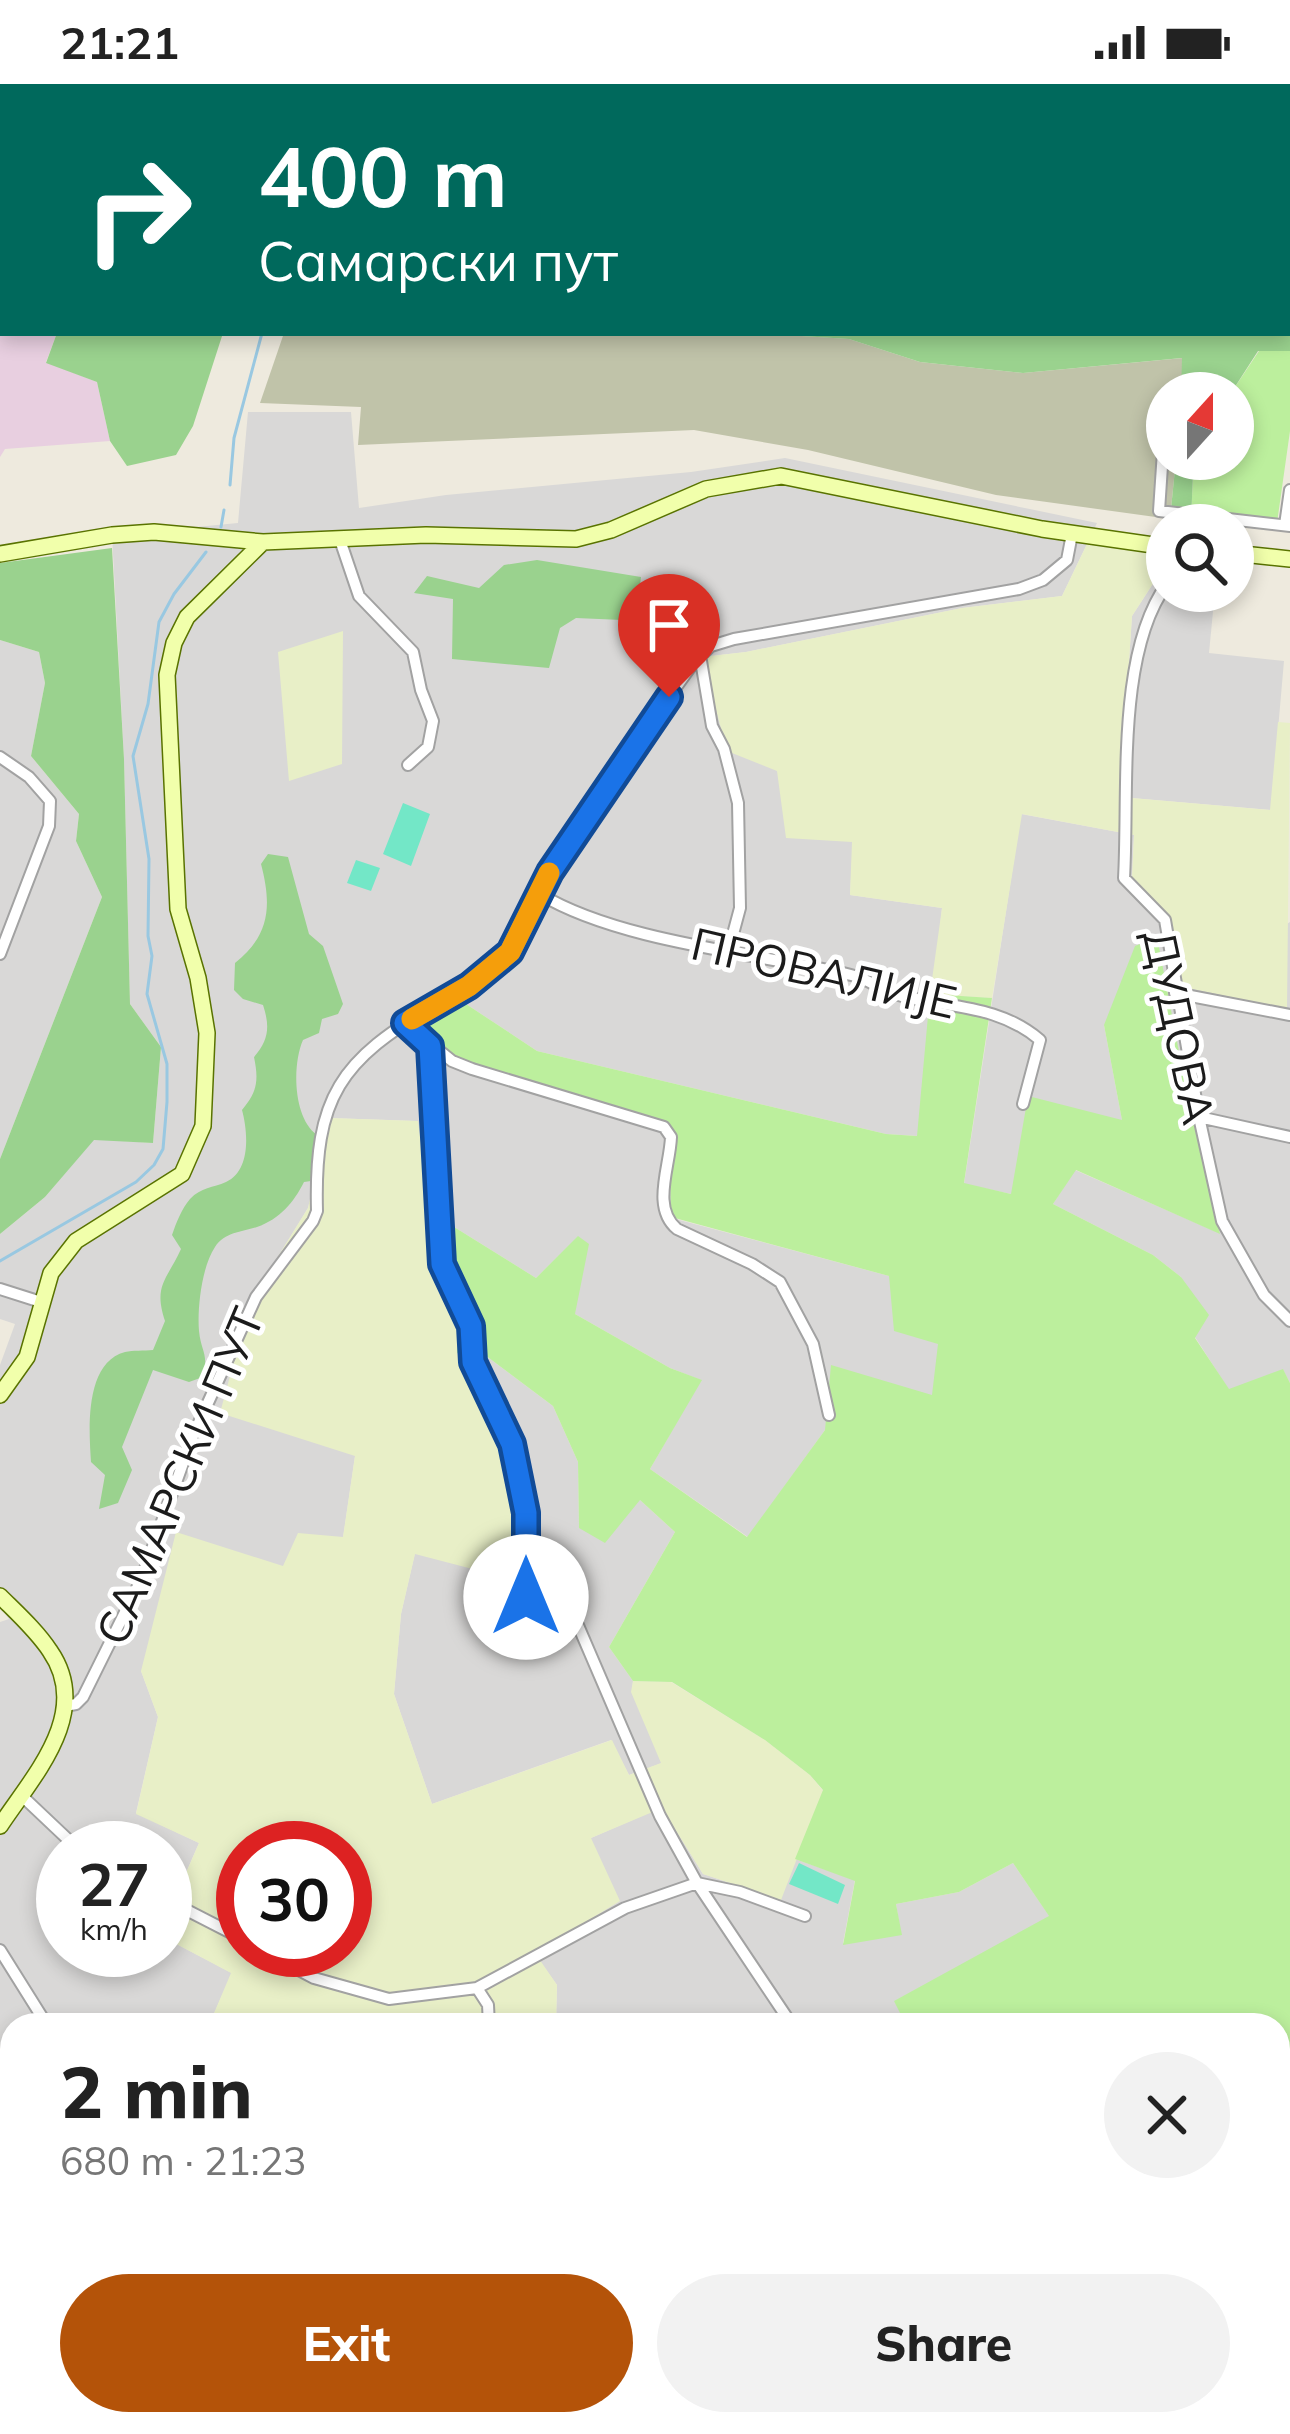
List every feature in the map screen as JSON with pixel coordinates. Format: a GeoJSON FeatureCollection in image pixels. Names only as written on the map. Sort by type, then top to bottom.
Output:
{"type":"FeatureCollection","features":[{"type":"Feature","properties":{"kind":"street"},"geometry":{"type":"LineString","coordinates":[[0,554],[128,533],[185,533],[262,542],[339,537],[576,538],[611,530],[706,489],[781,476],[1042,530],[1146,544]]}},
{"type":"Feature","properties":{"kind":"street"},"geometry":{"type":"LineString","coordinates":[[1161,480],[1159,511],[1287,526],[1290,490]]}},
{"type":"Feature","properties":{"kind":"street"},"geometry":{"type":"LineString","coordinates":[[729,949],[740,908],[738,803],[724,749],[712,726],[700,655],[734,639],[1019,589],[1042,580],[1067,560],[1072,534]]}},
{"type":"Feature","properties":{"kind":"street"},"geometry":{"type":"LineString","coordinates":[[339,537],[358,596],[412,652],[433,721],[428,747],[408,765]]}},
{"type":"Feature","properties":{"kind":"street"},"geometry":{"type":"LineString","coordinates":[[231,573],[232,540]]}},
{"type":"Feature","properties":{"kind":"street"},"geometry":{"type":"LineString","coordinates":[[0,1395],[27,1358],[51,1274],[76,1241],[182,1174],[202,1126],[207,1033],[198,978],[178,908],[167,675],[174,643],[187,617],[262,542]]}},
{"type":"Feature","properties":{"kind":"street"},"geometry":{"type":"LineString","coordinates":[[1254,556],[1290,559]]}},
{"type":"Feature","properties":{"kind":"street","name":"ДУДОВА"},"geometry":{"type":"LineString","coordinates":[[1153,612],[1136,656],[1124,878],[1165,920],[1175,993],[1222,1221],[1253,1279],[1290,1321]]}},
{"type":"Feature","properties":{"kind":"street","name":"САМАРСКИ ПУТ"},"geometry":{"type":"LineString","coordinates":[[65,1706],[83,1697],[141,1580],[192,1438],[256,1297],[313,1221],[323,1116],[362,1056],[405,1023],[469,986],[510,952],[575,833],[700,655]]}},
{"type":"Feature","properties":{"kind":"street"},"geometry":{"type":"LineString","coordinates":[[0,757],[29,777],[50,801],[49,826],[0,954]]}},
{"type":"Feature","properties":{"kind":"street","name":"ПРОВАЛИЈЕ"},"geometry":{"type":"LineString","coordinates":[[540,893],[578,912],[648,934],[855,975],[900,996],[1007,1018],[1040,1040],[1023,1104]]}},
{"type":"Feature","properties":{"kind":"street"},"geometry":{"type":"LineString","coordinates":[[1175,993],[1290,1015]]}},
{"type":"Feature","properties":{"kind":"street"},"geometry":{"type":"LineString","coordinates":[[405,1023],[430,1046],[472,1069],[664,1127],[671,1137],[666,1220],[780,1282],[813,1343],[829,1414]]}},
{"type":"Feature","properties":{"kind":"street"},"geometry":{"type":"LineString","coordinates":[[430,1046],[442,1264],[471,1326],[473,1362],[512,1444],[526,1513],[526,1597],[540,1610],[569,1616],[577,1623],[660,1816],[697,1882],[784,2013]]}},
{"type":"Feature","properties":{"kind":"street"},"geometry":{"type":"LineString","coordinates":[[1199,1117],[1290,1136]]}},
{"type":"Feature","properties":{"kind":"street"},"geometry":{"type":"LineString","coordinates":[[0,1289],[41,1302]]}},
{"type":"Feature","properties":{"kind":"street"},"geometry":{"type":"LineString","coordinates":[[0,1596],[50,1651],[62,1677],[65,1706],[52,1748],[0,1826]]}},
{"type":"Feature","properties":{"kind":"street"},"geometry":{"type":"LineString","coordinates":[[20,1796],[47,1821]]}},
{"type":"Feature","properties":{"kind":"street"},"geometry":{"type":"LineString","coordinates":[[312,1977],[389,2000],[477,1988],[610,1915],[697,1882],[805,1916]]}},
{"type":"Feature","properties":{"kind":"street"},"geometry":{"type":"LineString","coordinates":[[0,1950],[39,2013]]}},
{"type":"Feature","properties":{"kind":"street"},"geometry":{"type":"LineString","coordinates":[[477,1988],[488,2013]]}},
{"type":"Feature","properties":{"kind":"shaded area"},"geometry":{"type":"Polygon","coordinates":[[[0,336],[56,336],[46,362],[97,382],[110,441],[5,449],[0,457],[0,336]]]}},
{"type":"Feature","properties":{"kind":"shaded area"},"geometry":{"type":"Polygon","coordinates":[[[283,336],[802,336],[849,339],[920,362],[1023,373],[1183,358],[1182,372],[1146,372],[1146,480],[1174,480],[1172,504],[1146,504],[1146,516],[996,495],[808,450],[694,430],[358,445],[361,407],[260,403],[283,336]]]}},
{"type":"Feature","properties":{"kind":"shaded area"},"geometry":{"type":"Polygon","coordinates":[[[248,412],[351,412],[359,508],[785,458],[1097,523],[1062,596],[962,608],[702,657],[777,771],[853,842],[850,895],[942,908],[918,1136],[886,1134],[537,1051],[463,1002],[420,1022],[636,1114],[669,1135],[672,1218],[889,1276],[939,1344],[933,1395],[825,1430],[748,1537],[650,1469],[701,1380],[670,1368],[575,1314],[578,1237],[536,1278],[430,1212],[417,1121],[329,1118],[308,1208],[250,1302],[355,1456],[343,1538],[283,1566],[141,1671],[158,1717],[136,1813],[153,1821],[36,1821],[36,1977],[192,1977],[192,1952],[216,1965],[216,1977],[230,1977],[214,2013],[0,2013],[0,1622],[9,1619],[0,1606],[0,1365],[15,1324],[0,1319],[0,1234],[45,1197],[94,1139],[153,1143],[161,1047],[130,1004],[112,535],[238,523],[248,412]]]}},
{"type":"Feature","properties":{"kind":"shaded area"},"geometry":{"type":"Polygon","coordinates":[[[1087,544],[1146,551],[1146,594],[1132,616],[1120,797],[1270,810],[1278,722],[1290,723],[1287,1009],[1183,987],[1164,910],[1132,878],[1134,835],[1022,814],[992,998],[930,994],[942,908],[850,895],[852,842],[786,838],[777,771],[727,751],[702,657],[962,608],[1062,596],[1087,544]]]}},
{"type":"Feature","properties":{"kind":"shaded area"},"geometry":{"type":"Polygon","coordinates":[[[1146,594],[1146,612],[1213,612],[1209,653],[1284,661],[1271,810],[1120,797],[1132,616],[1146,594]]]}},
{"type":"Feature","properties":{"kind":"shaded area"},"geometry":{"type":"Polygon","coordinates":[[[343,631],[342,764],[289,781],[278,652],[343,631]]]}},
{"type":"Feature","properties":{"kind":"shaded area"},"geometry":{"type":"Polygon","coordinates":[[[0,640],[39,652],[45,683],[31,756],[79,814],[76,841],[102,897],[0,1159],[0,640]]]}},
{"type":"Feature","properties":{"kind":"shaded area"},"geometry":{"type":"Polygon","coordinates":[[[1021,814],[1134,835],[1132,878],[1164,910],[1183,987],[1290,922],[1290,1383],[1283,1370],[1229,1390],[1195,1337],[1181,1277],[1153,1255],[1053,1204],[1075,1170],[1219,1233],[1189,1104],[1104,1025],[1122,1120],[1011,1194],[964,1184],[1021,814]]]}},
{"type":"Feature","properties":{"kind":"shaded area"},"geometry":{"type":"Polygon","coordinates":[[[329,1118],[418,1121],[440,1290],[458,1316],[457,1353],[509,1472],[520,1537],[515,1580],[415,1554],[401,1614],[394,1694],[432,1804],[612,1740],[629,1775],[661,1763],[631,1692],[633,1681],[671,1682],[765,1740],[823,1791],[781,1900],[703,1874],[662,1808],[591,1838],[620,1901],[535,1953],[557,1985],[556,2013],[214,2013],[229,1977],[372,1977],[372,1821],[216,1821],[216,1965],[192,1952],[192,1859],[199,1843],[192,1840],[192,1821],[151,1821],[136,1814],[158,1717],[141,1671],[176,1532],[283,1566],[298,1533],[343,1537],[355,1456],[220,1413],[250,1302],[308,1208],[329,1118]]]}},
{"type":"Feature","properties":{"kind":"shaded area"},"geometry":{"type":"Polygon","coordinates":[[[457,1353],[485,1355],[553,1406],[578,1462],[579,1528],[640,1500],[675,1532],[609,1647],[633,1681],[632,1692],[662,1763],[629,1775],[611,1740],[432,1804],[394,1694],[401,1614],[415,1553],[515,1579],[509,1472],[457,1353]]]}},
{"type":"Feature","properties":{"kind":"shaded area"},"geometry":{"type":"Polygon","coordinates":[[[662,1807],[703,1874],[780,1899],[795,1859],[855,1880],[843,1943],[901,1934],[896,1904],[959,1892],[1013,1863],[1050,1917],[895,2001],[900,2013],[556,2013],[557,1985],[534,1953],[591,1838],[662,1807]]]}},
{"type":"Feature","properties":{"kind":"green space"},"geometry":{"type":"Polygon","coordinates":[[[56,336],[222,336],[193,426],[176,455],[127,466],[110,441],[97,382],[46,363],[56,336]]]}},
{"type":"Feature","properties":{"kind":"green space"},"geometry":{"type":"Polygon","coordinates":[[[802,336],[1290,336],[1290,351],[1258,351],[1244,372],[1182,372],[1182,358],[1023,373],[920,362],[849,339],[802,336]]]}},
{"type":"Feature","properties":{"kind":"green space"},"geometry":{"type":"Polygon","coordinates":[[[1259,351],[1290,351],[1290,431],[1276,530],[1254,528],[1254,504],[1192,504],[1193,480],[1254,480],[1254,372],[1245,372],[1259,351]]]}},
{"type":"Feature","properties":{"kind":"green space"},"geometry":{"type":"Polygon","coordinates":[[[1174,480],[1193,480],[1192,504],[1172,504],[1174,480]]]}},
{"type":"Feature","properties":{"kind":"green space"},"geometry":{"type":"Polygon","coordinates":[[[112,548],[124,759],[130,1004],[161,1047],[153,1143],[94,1140],[45,1197],[0,1234],[0,1159],[102,897],[76,841],[79,814],[31,756],[45,683],[39,652],[0,640],[0,563],[112,548]]]}},
{"type":"Feature","properties":{"kind":"green space"},"geometry":{"type":"Polygon","coordinates":[[[537,560],[641,577],[639,594],[622,620],[576,618],[560,628],[549,668],[452,659],[453,599],[414,593],[427,576],[479,588],[504,565],[537,560]]]}},
{"type":"Feature","properties":{"kind":"green space"},"geometry":{"type":"Polygon","coordinates":[[[403,803],[430,814],[411,866],[383,854],[403,803]]]}},
{"type":"Feature","properties":{"kind":"green space"},"geometry":{"type":"Polygon","coordinates":[[[268,854],[288,857],[309,934],[323,946],[343,1004],[338,1014],[322,1019],[319,1033],[303,1040],[297,1063],[299,1104],[317,1135],[311,1181],[304,1182],[273,1219],[229,1235],[215,1247],[200,1299],[203,1377],[189,1382],[153,1370],[122,1447],[132,1470],[118,1503],[99,1509],[105,1475],[91,1462],[90,1433],[96,1383],[112,1359],[125,1352],[153,1350],[165,1321],[161,1291],[181,1249],[172,1235],[180,1216],[194,1195],[234,1177],[244,1160],[242,1110],[256,1086],[254,1057],[263,1045],[267,1026],[263,1005],[243,999],[234,990],[235,963],[262,930],[267,906],[261,864],[268,854]]]}},
{"type":"Feature","properties":{"kind":"green space"},"geometry":{"type":"Polygon","coordinates":[[[356,860],[380,868],[371,891],[347,883],[356,860]]]}},
{"type":"Feature","properties":{"kind":"green space"},"geometry":{"type":"Polygon","coordinates":[[[1157,937],[1220,1234],[1076,1170],[1053,1204],[1153,1255],[1181,1277],[1209,1315],[1195,1338],[1229,1389],[1283,1369],[1290,1383],[1290,2013],[900,2013],[894,2001],[1049,1916],[1013,1863],[959,1892],[896,1904],[902,1935],[843,1945],[855,1881],[795,1859],[823,1790],[765,1740],[672,1682],[633,1681],[609,1647],[675,1532],[640,1500],[605,1543],[579,1528],[578,1462],[553,1406],[485,1355],[457,1353],[458,1316],[440,1290],[430,1212],[536,1278],[578,1236],[589,1244],[575,1314],[670,1368],[702,1380],[650,1469],[747,1537],[825,1430],[831,1365],[932,1395],[938,1344],[894,1331],[889,1276],[671,1217],[669,1136],[636,1114],[458,1060],[420,1022],[463,1002],[537,1051],[886,1134],[917,1136],[930,994],[992,998],[964,1183],[1011,1194],[1028,1096],[1122,1120],[1104,1025],[1135,946],[1157,937]]]}},
{"type":"Feature","properties":{"kind":"green space"},"geometry":{"type":"Polygon","coordinates":[[[799,1863],[845,1885],[838,1904],[789,1884],[799,1863]]]}},
{"type":"Feature","properties":{"kind":"waterway"},"geometry":{"type":"LineString","coordinates":[[230,485],[234,438],[261,336]]}},
{"type":"Feature","properties":{"kind":"waterway"},"geometry":{"type":"LineString","coordinates":[[221,527],[224,510]]}},
{"type":"Feature","properties":{"kind":"waterway"},"geometry":{"type":"LineString","coordinates":[[0,1261],[136,1182],[163,1149],[167,1064],[147,994],[152,956],[149,859],[133,756],[148,704],[159,622],[206,552]]}},
{"type":"Feature","properties":{"kind":"slow traffic"},"geometry":{"type":"LineString","coordinates":[[412,1019],[469,986],[510,952],[549,873]]}},
{"type":"Feature","properties":{"kind":"route"},"geometry":{"type":"LineString","coordinates":[[526,1597],[526,1513],[512,1444],[473,1362],[471,1326],[442,1264],[430,1046],[405,1023],[469,986],[510,952],[550,872],[669,697]]}}]}
